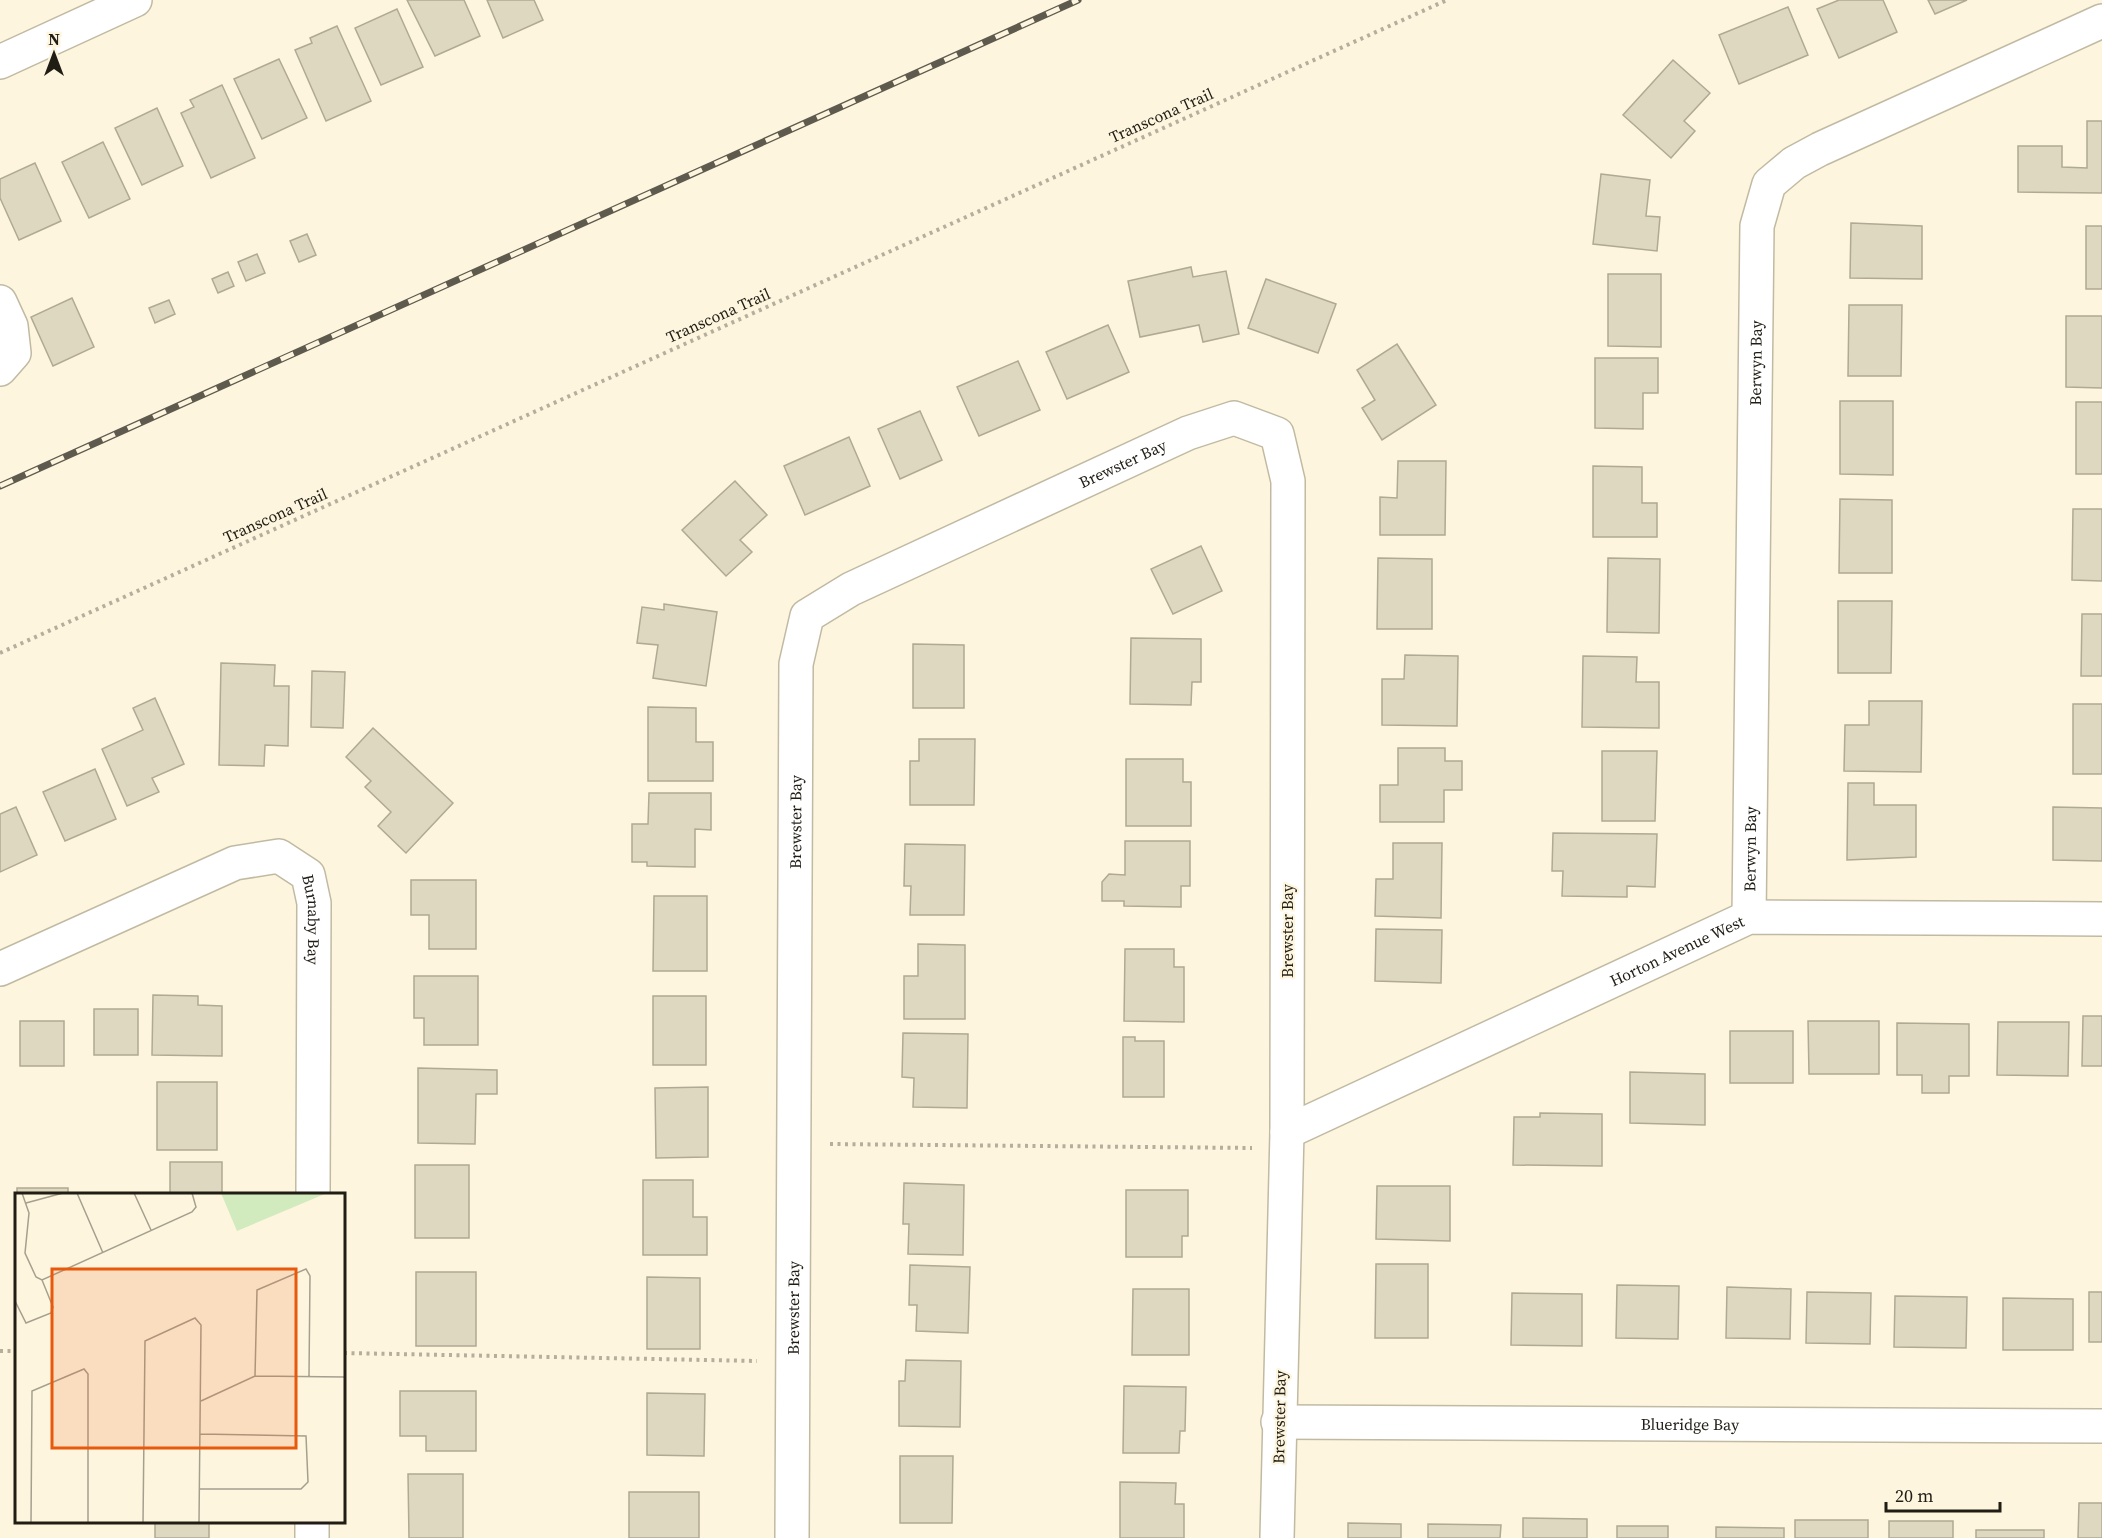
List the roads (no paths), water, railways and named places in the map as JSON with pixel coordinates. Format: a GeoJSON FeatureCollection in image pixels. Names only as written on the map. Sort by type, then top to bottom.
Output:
{"type":"FeatureCollection","features":[{"type":"Feature","properties":{"kind":"street"},"geometry":{"type":"LineString","coordinates":[[0,62],[135,0]]}},
{"type":"Feature","properties":{"kind":"street","name":"Berwyn Bay"},"geometry":{"type":"LineString","coordinates":[[1749,917],[1757,226],[1769,184],[1794,163],[1820,149],[2102,21]]}},
{"type":"Feature","properties":{"kind":"street"},"geometry":{"type":"LineString","coordinates":[[0,302],[10,326],[14,353],[0,369]]}},
{"type":"Feature","properties":{"kind":"street","name":"Brewster Bay"},"geometry":{"type":"LineString","coordinates":[[792,1538],[796,664],[807,616],[852,589],[1166,443],[1234,418],[1277,434],[1288,481],[1286,1140],[1277,1538]]}},
{"type":"Feature","properties":{"kind":"street","name":"Burnaby Bay"},"geometry":{"type":"LineString","coordinates":[[0,969],[236,863],[279,856],[308,875],[315,903],[313,1193]]}},
{"type":"Feature","properties":{"kind":"street","name":"Horton Avenue West"},"geometry":{"type":"LineString","coordinates":[[1286,1140],[1749,917],[2102,918]]}},
{"type":"Feature","properties":{"kind":"street","name":"Blueridge Bay"},"geometry":{"type":"LineString","coordinates":[[1278,1422],[2102,1426]]}},
{"type":"Feature","properties":{"kind":"railway"},"geometry":{"type":"LineString","coordinates":[[0,486],[1078,0]]}}]}
